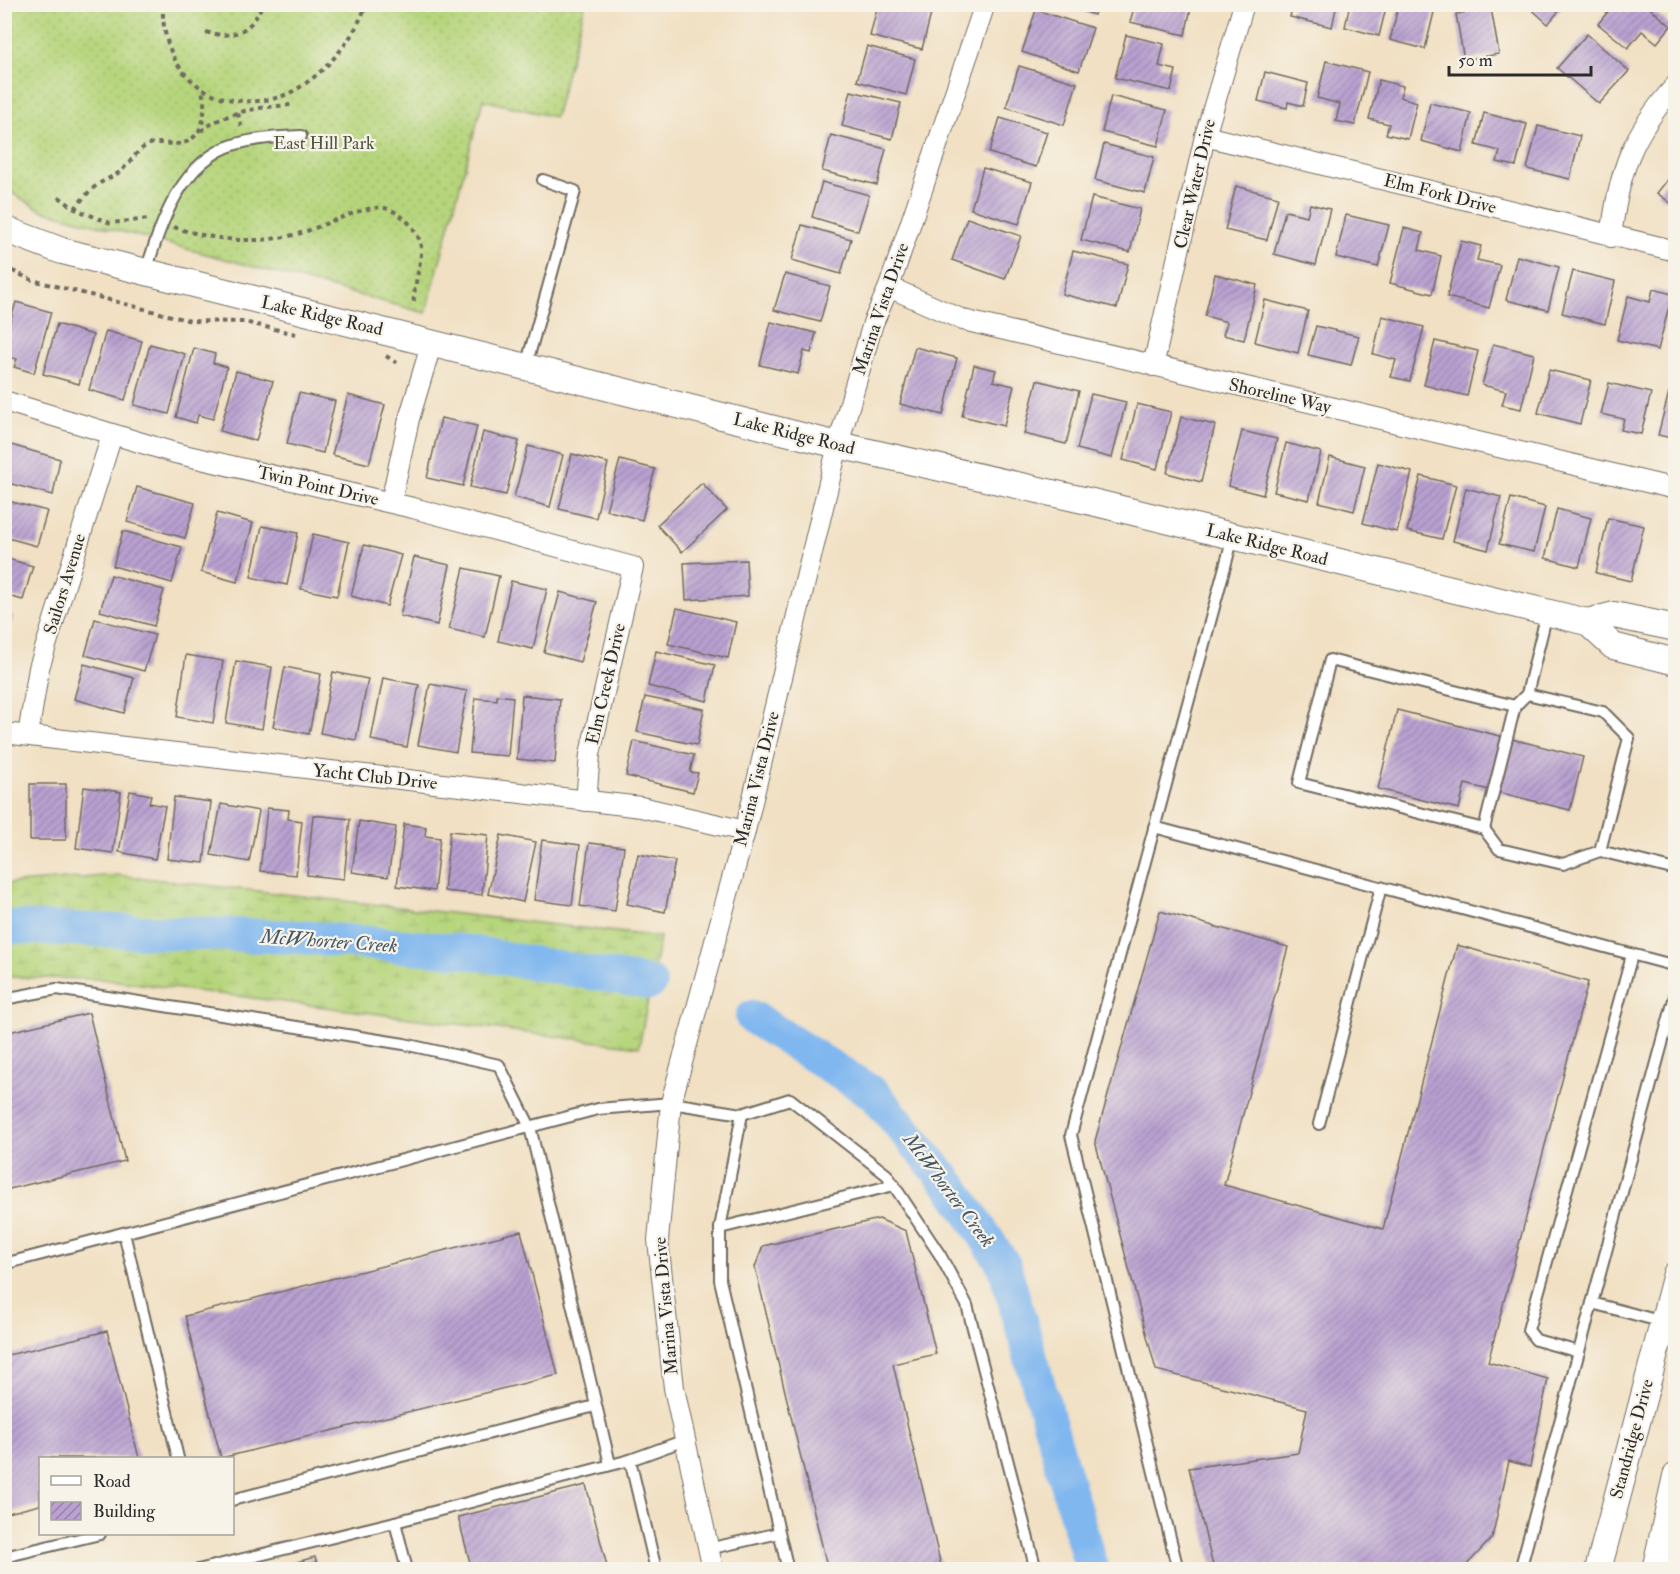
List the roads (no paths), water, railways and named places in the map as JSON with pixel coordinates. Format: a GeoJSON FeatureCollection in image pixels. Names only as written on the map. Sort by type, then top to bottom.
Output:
{"type":"FeatureCollection","features":[{"type":"Feature","properties":{"kind":"street","name":"Marina Vista Drive"},"geometry":{"type":"LineString","coordinates":[[713,1569],[674,1388],[658,1240],[672,1103],[745,831],[838,446],[873,322],[889,288],[985,4]]}},
{"type":"Feature","properties":{"kind":"street","name":"Clear Water Drive"},"geometry":{"type":"LineString","coordinates":[[1153,366],[1205,136],[1244,4]]}},
{"type":"Feature","properties":{"kind":"street"},"geometry":{"type":"LineString","coordinates":[[1611,237],[1616,198],[1631,148],[1650,113],[1676,85]]}},
{"type":"Feature","properties":{"kind":"street","name":"Elm Fork Drive"},"geometry":{"type":"LineString","coordinates":[[1205,136],[1611,237],[1676,251]]}},
{"type":"Feature","properties":{"kind":"street","name":"Lake Ridge Road"},"geometry":{"type":"LineString","coordinates":[[4,229],[62,251],[432,342],[838,446],[1587,622],[1614,615],[1676,628]]}},
{"type":"Feature","properties":{"kind":"street","name":"Shoreline Way"},"geometry":{"type":"LineString","coordinates":[[889,288],[963,320],[1676,489]]}},
{"type":"Feature","properties":{"kind":"street"},"geometry":{"type":"LineString","coordinates":[[391,502],[410,419],[432,342]]}},
{"type":"Feature","properties":{"kind":"street","name":"Twin Point Drive"},"geometry":{"type":"LineString","coordinates":[[4,401],[176,453],[391,502],[633,567]]}},
{"type":"Feature","properties":{"kind":"street","name":"Sailors Avenue"},"geometry":{"type":"LineString","coordinates":[[28,735],[39,668],[112,435]]}},
{"type":"Feature","properties":{"kind":"street","name":"Elm Creek Drive"},"geometry":{"type":"LineString","coordinates":[[586,801],[590,754],[633,567]]}},
{"type":"Feature","properties":{"kind":"street"},"geometry":{"type":"LineString","coordinates":[[1587,622],[1613,646],[1676,662]]}},
{"type":"Feature","properties":{"kind":"street","name":"Yacht Club Drive"},"geometry":{"type":"LineString","coordinates":[[4,733],[640,807],[745,831]]}},
{"type":"Feature","properties":{"kind":"street","name":"Standridge Drive"},"geometry":{"type":"LineString","coordinates":[[1599,1569],[1669,1324],[1676,1274]]}},
{"type":"Feature","properties":{"kind":"street"},"geometry":{"type":"LineString","coordinates":[[1655,1569],[1676,1476]]}},
{"type":"Feature","properties":{"kind":"lane"},"geometry":{"type":"LineString","coordinates":[[146,271],[162,223],[185,181],[209,158],[234,144],[265,138],[300,136]]}},
{"type":"Feature","properties":{"kind":"lane"},"geometry":{"type":"LineString","coordinates":[[526,366],[575,190],[543,180]]}},
{"type":"Feature","properties":{"kind":"lane"},"geometry":{"type":"LineString","coordinates":[[1178,1569],[1071,1135],[1233,537]]}},
{"type":"Feature","properties":{"kind":"lane"},"geometry":{"type":"LineString","coordinates":[[1484,830],[1515,706],[1527,694],[1547,613]]}},
{"type":"Feature","properties":{"kind":"lane"},"geometry":{"type":"LineString","coordinates":[[1515,706],[1330,660],[1299,783],[1484,830],[1499,849],[1563,864],[1600,851],[1676,870]]}},
{"type":"Feature","properties":{"kind":"lane"},"geometry":{"type":"LineString","coordinates":[[1527,694],[1603,712],[1629,738],[1600,851]]}},
{"type":"Feature","properties":{"kind":"lane"},"geometry":{"type":"LineString","coordinates":[[1154,827],[1676,966]]}},
{"type":"Feature","properties":{"kind":"lane"},"geometry":{"type":"LineString","coordinates":[[1319,1124],[1381,887]]}},
{"type":"Feature","properties":{"kind":"lane"},"geometry":{"type":"LineString","coordinates":[[1579,1352],[1536,1340],[1528,1330],[1632,954]]}},
{"type":"Feature","properties":{"kind":"lane"},"geometry":{"type":"LineString","coordinates":[[4,999],[57,989],[404,1044],[499,1065],[530,1127],[610,1464]]}},
{"type":"Feature","properties":{"kind":"lane"},"geometry":{"type":"LineString","coordinates":[[1520,1569],[1676,992]]}},
{"type":"Feature","properties":{"kind":"lane"},"geometry":{"type":"LineString","coordinates":[[4,1264],[598,1109],[672,1103],[742,1114],[790,1100],[887,1175],[940,1255],[967,1305],[1036,1569]]}},
{"type":"Feature","properties":{"kind":"lane"},"geometry":{"type":"LineString","coordinates":[[742,1114],[720,1228],[720,1280],[788,1569]]}},
{"type":"Feature","properties":{"kind":"lane"},"geometry":{"type":"LineString","coordinates":[[720,1228],[894,1185]]}},
{"type":"Feature","properties":{"kind":"lane"},"geometry":{"type":"LineString","coordinates":[[124,1233],[178,1457]]}},
{"type":"Feature","properties":{"kind":"lane"},"geometry":{"type":"LineString","coordinates":[[1592,1304],[1669,1324]]}},
{"type":"Feature","properties":{"kind":"lane"},"geometry":{"type":"LineString","coordinates":[[234,1499],[596,1406]]}},
{"type":"Feature","properties":{"kind":"lane"},"geometry":{"type":"LineString","coordinates":[[198,1569],[396,1522],[630,1460],[685,1440]]}},
{"type":"Feature","properties":{"kind":"lane"},"geometry":{"type":"LineString","coordinates":[[630,1460],[657,1569]]}},
{"type":"Feature","properties":{"kind":"lane"},"geometry":{"type":"LineString","coordinates":[[396,1522],[407,1569]]}},
{"type":"Feature","properties":{"kind":"lane"},"geometry":{"type":"LineString","coordinates":[[708,1549],[779,1533]]}},
{"type":"Feature","properties":{"kind":"lane"},"geometry":{"type":"LineString","coordinates":[[4,1557],[92,1535]]}},
{"type":"Feature","properties":{"kind":"waterway","name":"McWhorter Creek"},"geometry":{"type":"LineString","coordinates":[[4,927],[298,937],[462,951],[650,983]]}},
{"type":"Feature","properties":{"kind":"waterway","name":"McWhorter Creek"},"geometry":{"type":"LineString","coordinates":[[752,1017],[874,1094],[955,1191],[1004,1265],[1092,1570]]}},
{"type":"Feature","properties":{"kind":"park label","name":"East Hill Park"},"geometry":{"type":"Point","coordinates":[324,143]}}]}
